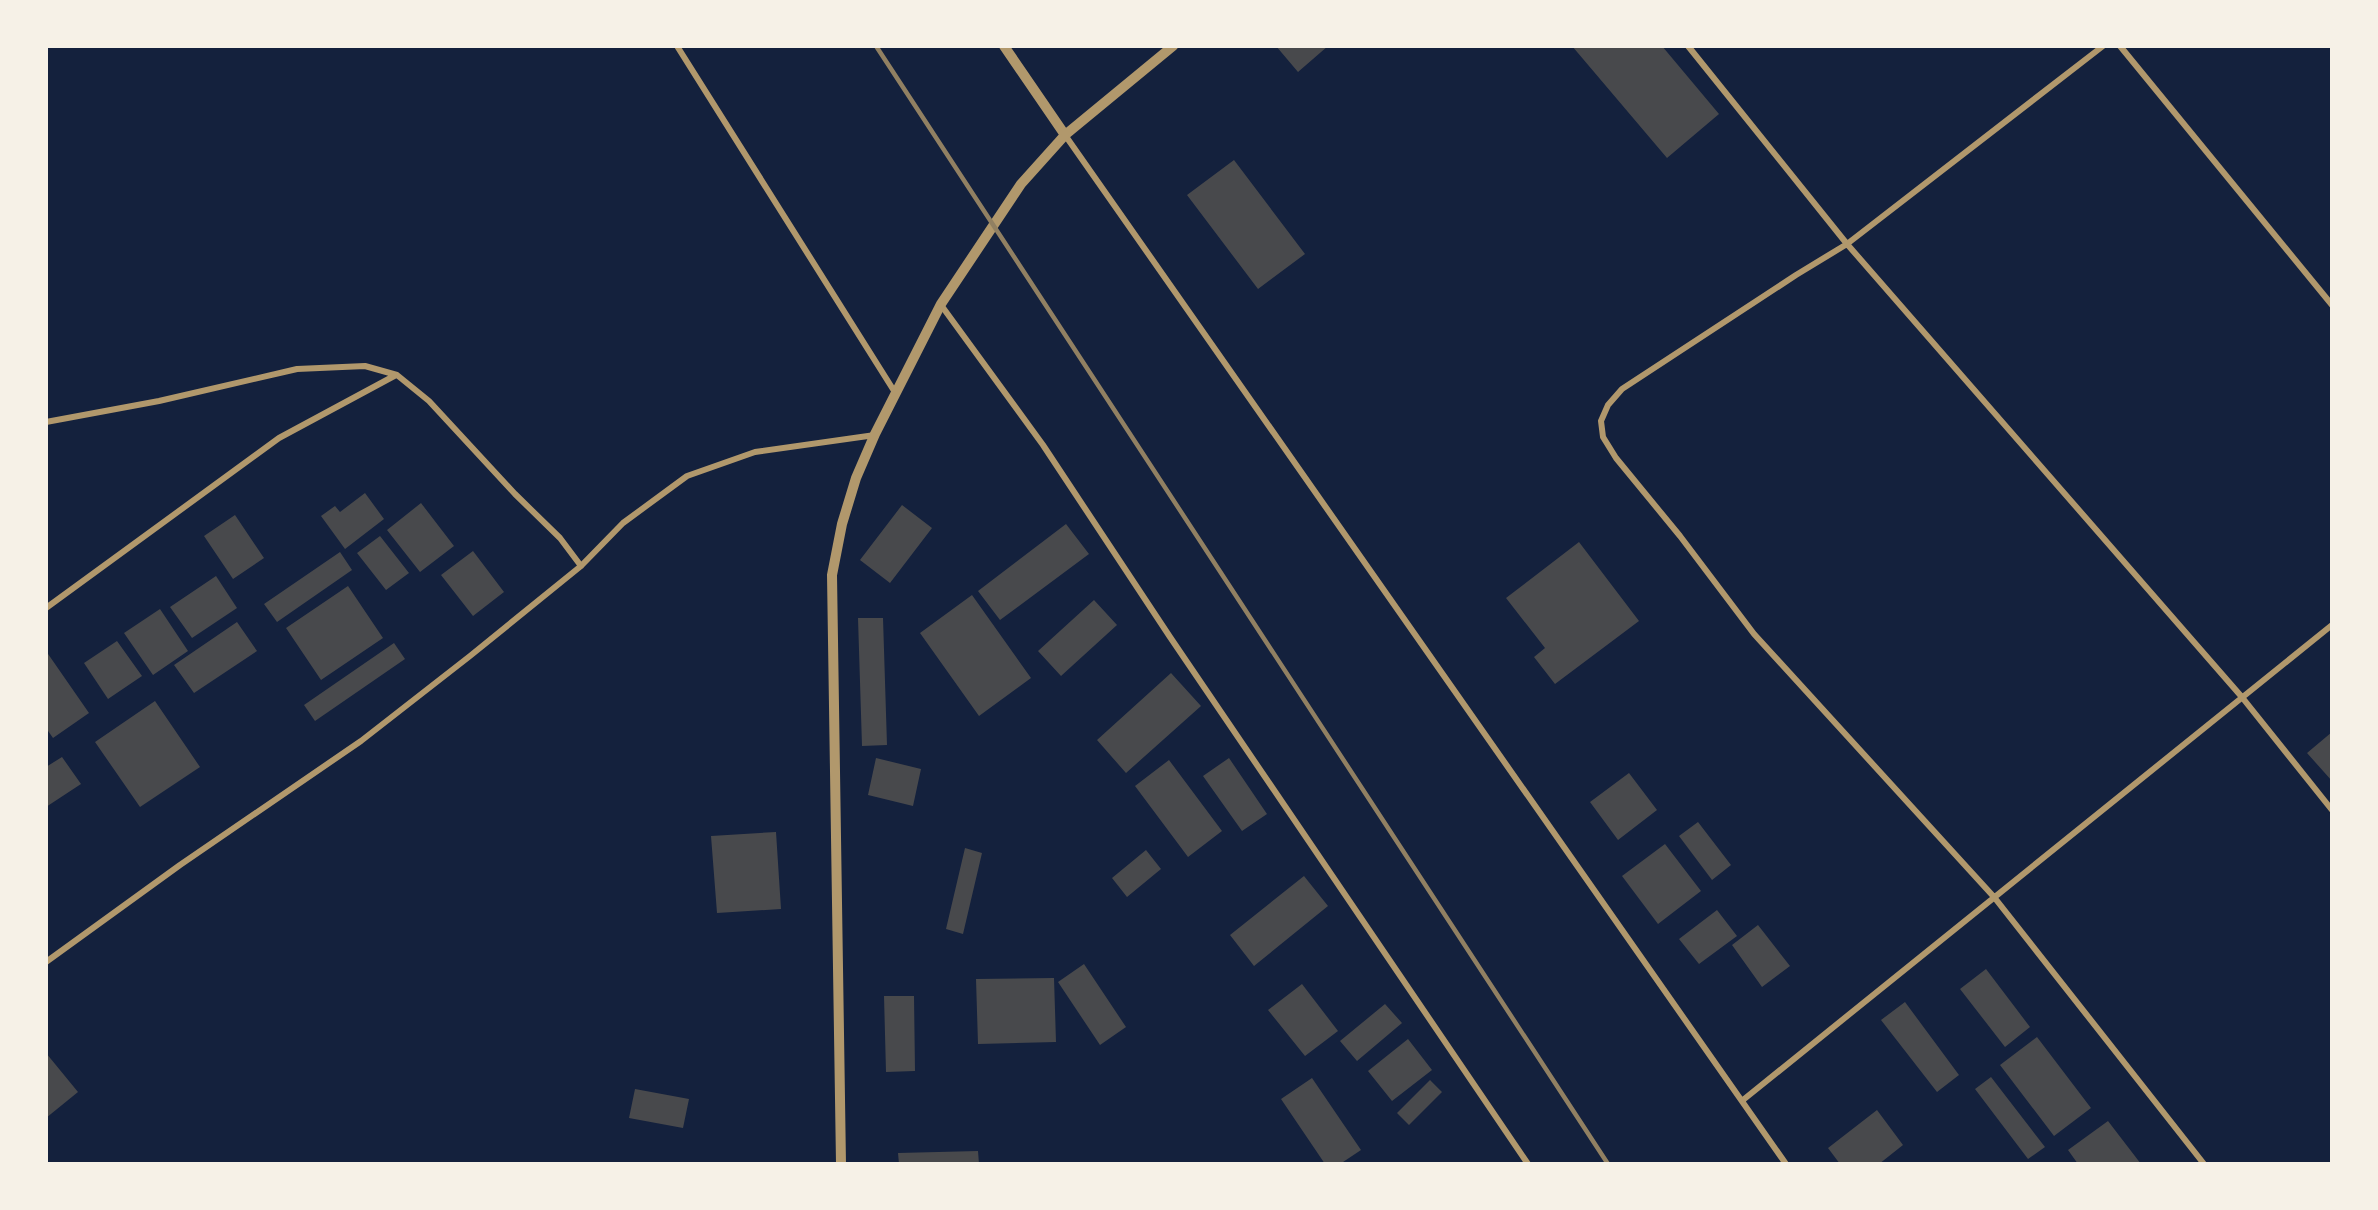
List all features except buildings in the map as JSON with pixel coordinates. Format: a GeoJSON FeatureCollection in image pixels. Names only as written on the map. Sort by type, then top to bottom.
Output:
{"type":"FeatureCollection","features":[{"type":"Feature","properties":{"kind":"street"},"geometry":{"type":"LineString","coordinates":[[677,46],[896,393]]}},
{"type":"Feature","properties":{"kind":"street"},"geometry":{"type":"LineString","coordinates":[[1004,46],[1786,1164]]}},
{"type":"Feature","properties":{"kind":"street"},"geometry":{"type":"LineString","coordinates":[[841,1164],[832,575],[842,524],[856,478],[875,435],[941,304],[1021,184],[1065,135],[1173,46]]}},
{"type":"Feature","properties":{"kind":"street"},"geometry":{"type":"LineString","coordinates":[[1688,46],[1847,244],[2241,696],[2331,810]]}},
{"type":"Feature","properties":{"kind":"street"},"geometry":{"type":"LineString","coordinates":[[2103,46],[1847,244],[1622,389],[1608,405],[1601,421],[1603,437],[1616,458],[1680,536],[1754,634],[1995,897],[2204,1164]]}},
{"type":"Feature","properties":{"kind":"street"},"geometry":{"type":"LineString","coordinates":[[2120,46],[2331,305]]}},
{"type":"Feature","properties":{"kind":"street"},"geometry":{"type":"LineString","coordinates":[[941,304],[1043,445],[1170,637],[1528,1164]]}},
{"type":"Feature","properties":{"kind":"street"},"geometry":{"type":"LineString","coordinates":[[46,422],[159,401],[297,369],[365,366],[397,375],[429,400],[515,494],[560,538],[581,566]]}},
{"type":"Feature","properties":{"kind":"street"},"geometry":{"type":"LineString","coordinates":[[46,608],[279,438],[397,375]]}},
{"type":"Feature","properties":{"kind":"street"},"geometry":{"type":"LineString","coordinates":[[47,961],[361,741],[581,566],[623,523],[687,476],[755,452],[875,435]]}},
{"type":"Feature","properties":{"kind":"street"},"geometry":{"type":"LineString","coordinates":[[1743,1100],[2331,625]]}},
{"type":"Feature","properties":{"kind":"railway"},"geometry":{"type":"LineString","coordinates":[[876,46],[1608,1164]]}}]}
